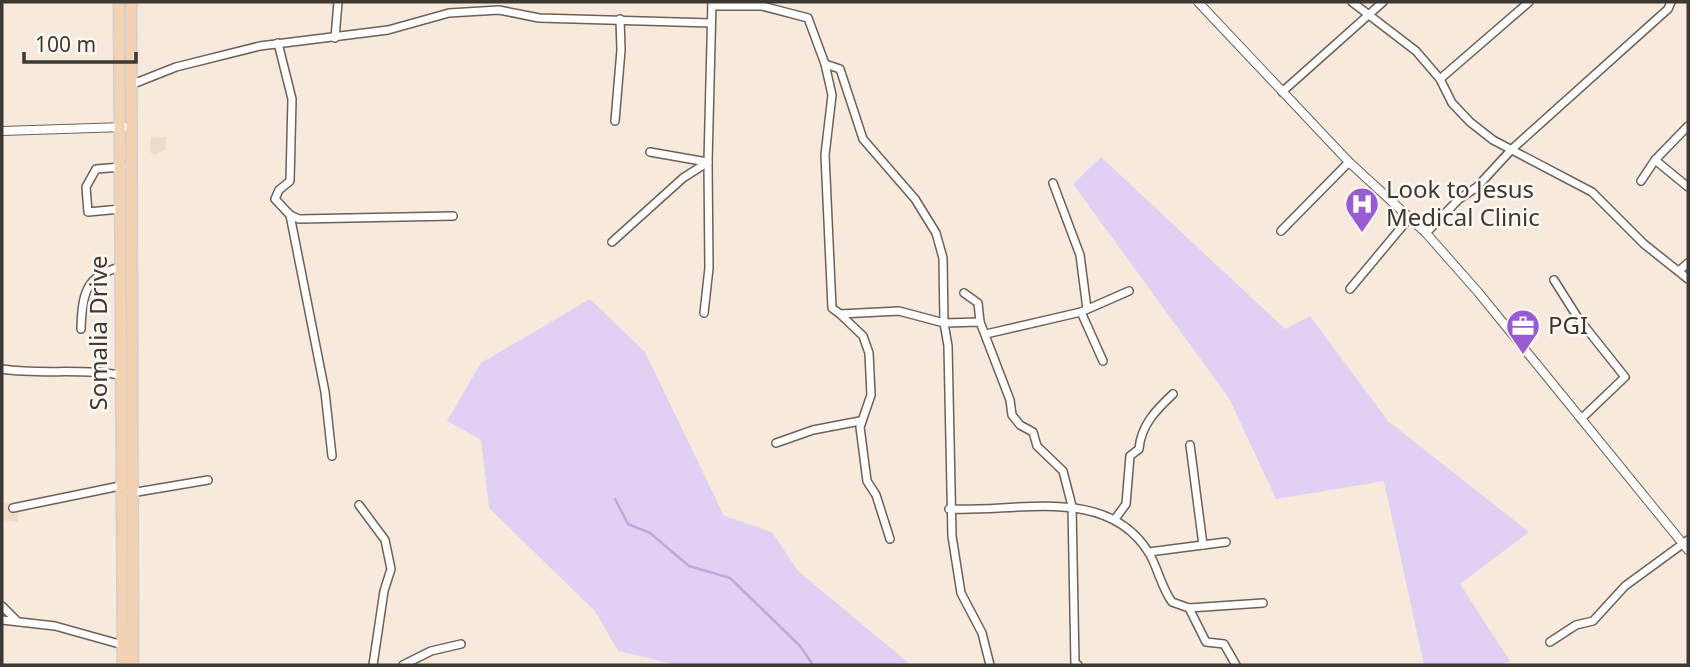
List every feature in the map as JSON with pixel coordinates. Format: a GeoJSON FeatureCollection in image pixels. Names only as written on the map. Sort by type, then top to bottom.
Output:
{"type":"FeatureCollection","features":[{"type":"Feature","properties":{"kind":"main road","name":"Somalia Drive"},"geometry":{"type":"LineString","coordinates":[[119,2],[118,127],[126,167],[133,665]]}},
{"type":"Feature","properties":{"kind":"main road","name":"Somalia Drive"},"geometry":{"type":"LineString","coordinates":[[123,665],[119,375],[121,209],[131,127],[131,2]]}},
{"type":"Feature","properties":{"kind":"street"},"geometry":{"type":"LineString","coordinates":[[335,38],[338,2]]}},
{"type":"Feature","properties":{"kind":"street"},"geometry":{"type":"LineString","coordinates":[[1198,2],[1349,162],[1426,233],[1686,545],[1625,586],[1593,621],[1576,625],[1550,642]]}},
{"type":"Feature","properties":{"kind":"street"},"geometry":{"type":"LineString","coordinates":[[1352,2],[1416,51],[1440,79],[1452,103],[1470,122],[1493,140],[1592,192],[1643,244],[1680,270],[1688,279]]}},
{"type":"Feature","properties":{"kind":"street"},"geometry":{"type":"LineString","coordinates":[[1282,92],[1383,2]]}},
{"type":"Feature","properties":{"kind":"street"},"geometry":{"type":"LineString","coordinates":[[1440,79],[1529,2]]}},
{"type":"Feature","properties":{"kind":"street"},"geometry":{"type":"LineString","coordinates":[[1426,233],[1459,198],[1477,187],[1513,149],[1668,9],[1671,2]]}},
{"type":"Feature","properties":{"kind":"street"},"geometry":{"type":"LineString","coordinates":[[704,313],[709,268],[708,162],[712,4],[763,4],[808,18],[825,64],[832,95],[825,155],[832,308],[863,336],[869,353],[871,395],[860,421],[867,481],[876,495],[890,539]]}},
{"type":"Feature","properties":{"kind":"street"},"geometry":{"type":"LineString","coordinates":[[133,84],[176,67],[278,43],[388,30],[468,10],[515,12],[538,18],[711,23]]}},
{"type":"Feature","properties":{"kind":"street"},"geometry":{"type":"LineString","coordinates":[[615,121],[621,50],[620,19]]}},
{"type":"Feature","properties":{"kind":"street"},"geometry":{"type":"LineString","coordinates":[[278,43],[291,90],[293,125],[290,181],[279,190],[275,199],[290,215],[299,219],[453,216]]}},
{"type":"Feature","properties":{"kind":"street"},"geometry":{"type":"LineString","coordinates":[[825,64],[840,69],[863,139],[927,215],[943,258],[944,323],[948,346],[949,509],[961,593],[982,633],[990,665]]}},
{"type":"Feature","properties":{"kind":"street"},"geometry":{"type":"LineString","coordinates":[[1641,181],[1655,160],[1688,126]]}},
{"type":"Feature","properties":{"kind":"street"},"geometry":{"type":"LineString","coordinates":[[2,131],[131,127]]}},
{"type":"Feature","properties":{"kind":"street"},"geometry":{"type":"LineString","coordinates":[[650,152],[708,162]]}},
{"type":"Feature","properties":{"kind":"street"},"geometry":{"type":"LineString","coordinates":[[1655,160],[1688,187]]}},
{"type":"Feature","properties":{"kind":"street"},"geometry":{"type":"LineString","coordinates":[[612,242],[682,178],[708,162]]}},
{"type":"Feature","properties":{"kind":"street"},"geometry":{"type":"LineString","coordinates":[[1280,231],[1349,162]]}},
{"type":"Feature","properties":{"kind":"street"},"geometry":{"type":"LineString","coordinates":[[121,209],[88,212],[86,187],[96,169],[126,167]]}},
{"type":"Feature","properties":{"kind":"street"},"geometry":{"type":"LineString","coordinates":[[1053,183],[1080,255],[1084,311],[1103,361]]}},
{"type":"Feature","properties":{"kind":"street"},"geometry":{"type":"LineString","coordinates":[[290,215],[325,392],[332,456]]}},
{"type":"Feature","properties":{"kind":"street"},"geometry":{"type":"LineString","coordinates":[[1350,289],[1410,216]]}},
{"type":"Feature","properties":{"kind":"street"},"geometry":{"type":"LineString","coordinates":[[1680,270],[1688,263]]}},
{"type":"Feature","properties":{"kind":"street"},"geometry":{"type":"LineString","coordinates":[[81,329],[81,312],[88,285],[106,270],[121,267]]}},
{"type":"Feature","properties":{"kind":"street"},"geometry":{"type":"LineString","coordinates":[[1554,280],[1578,318],[1626,377],[1581,419]]}},
{"type":"Feature","properties":{"kind":"street"},"geometry":{"type":"LineString","coordinates":[[986,334],[1084,311],[1129,291]]}},
{"type":"Feature","properties":{"kind":"street"},"geometry":{"type":"LineString","coordinates":[[964,293],[978,303],[980,323],[1012,415],[1020,425],[1033,432],[1037,446],[1063,471],[1072,506],[1078,665]]}},
{"type":"Feature","properties":{"kind":"street"},"geometry":{"type":"LineString","coordinates":[[840,314],[899,311],[944,323],[980,323]]}},
{"type":"Feature","properties":{"kind":"street"},"geometry":{"type":"LineString","coordinates":[[2,369],[96,370],[119,375]]}},
{"type":"Feature","properties":{"kind":"street"},"geometry":{"type":"LineString","coordinates":[[1115,519],[1126,504],[1130,456],[1139,449],[1140,434],[1157,409],[1173,394]]}},
{"type":"Feature","properties":{"kind":"street"},"geometry":{"type":"LineString","coordinates":[[776,443],[814,430],[860,421]]}},
{"type":"Feature","properties":{"kind":"street"},"geometry":{"type":"LineString","coordinates":[[1190,445],[1203,545]]}},
{"type":"Feature","properties":{"kind":"street"},"geometry":{"type":"LineString","coordinates":[[131,493],[208,480]]}},
{"type":"Feature","properties":{"kind":"street"},"geometry":{"type":"LineString","coordinates":[[13,508],[120,486]]}},
{"type":"Feature","properties":{"kind":"street"},"geometry":{"type":"LineString","coordinates":[[359,505],[385,540],[391,569],[384,591],[373,665]]}},
{"type":"Feature","properties":{"kind":"street"},"geometry":{"type":"LineString","coordinates":[[949,509],[983,511],[1072,506],[1115,519],[1149,552],[1172,602],[1189,608],[1263,603]]}},
{"type":"Feature","properties":{"kind":"street"},"geometry":{"type":"LineString","coordinates":[[1149,552],[1226,542]]}},
{"type":"Feature","properties":{"kind":"street"},"geometry":{"type":"LineString","coordinates":[[2,606],[17,621]]}},
{"type":"Feature","properties":{"kind":"street"},"geometry":{"type":"LineString","coordinates":[[1189,608],[1206,642],[1224,644],[1236,665]]}},
{"type":"Feature","properties":{"kind":"street"},"geometry":{"type":"LineString","coordinates":[[2,620],[55,626],[123,645]]}},
{"type":"Feature","properties":{"kind":"street"},"geometry":{"type":"LineString","coordinates":[[403,665],[432,651],[461,644]]}},
{"type":"Feature","properties":{"kind":"shaded area"},"geometry":{"type":"Polygon","coordinates":[[[151,137],[166,137],[165,150],[155,155],[150,152],[151,137]]]}},
{"type":"Feature","properties":{"kind":"shaded area"},"geometry":{"type":"Polygon","coordinates":[[[1101,157],[1285,329],[1310,316],[1388,421],[1529,532],[1460,584],[1510,661],[1502,665],[1424,665],[1384,481],[1276,499],[1229,398],[1073,184],[1101,157]]]}},
{"type":"Feature","properties":{"kind":"shaded area"},"geometry":{"type":"Polygon","coordinates":[[[590,299],[645,352],[724,516],[772,532],[798,571],[911,665],[678,665],[618,651],[595,611],[489,508],[481,440],[447,421],[481,363],[590,299]]]}},
{"type":"Feature","properties":{"kind":"shaded area"},"geometry":{"type":"Polygon","coordinates":[[[2,503],[20,505],[18,522],[2,520],[2,503]]]}},
{"type":"Feature","properties":{"kind":"waterway"},"geometry":{"type":"LineString","coordinates":[[615,499],[628,524],[650,533],[689,566],[730,578],[800,646],[813,665]]}},
{"type":"Feature","properties":{"kind":"place","name":"Look to Jesus Medical Clinic"},"geometry":{"type":"Point","coordinates":[1362,234]}},
{"type":"Feature","properties":{"kind":"place","name":"PGI"},"geometry":{"type":"Point","coordinates":[1523,356]}}]}
